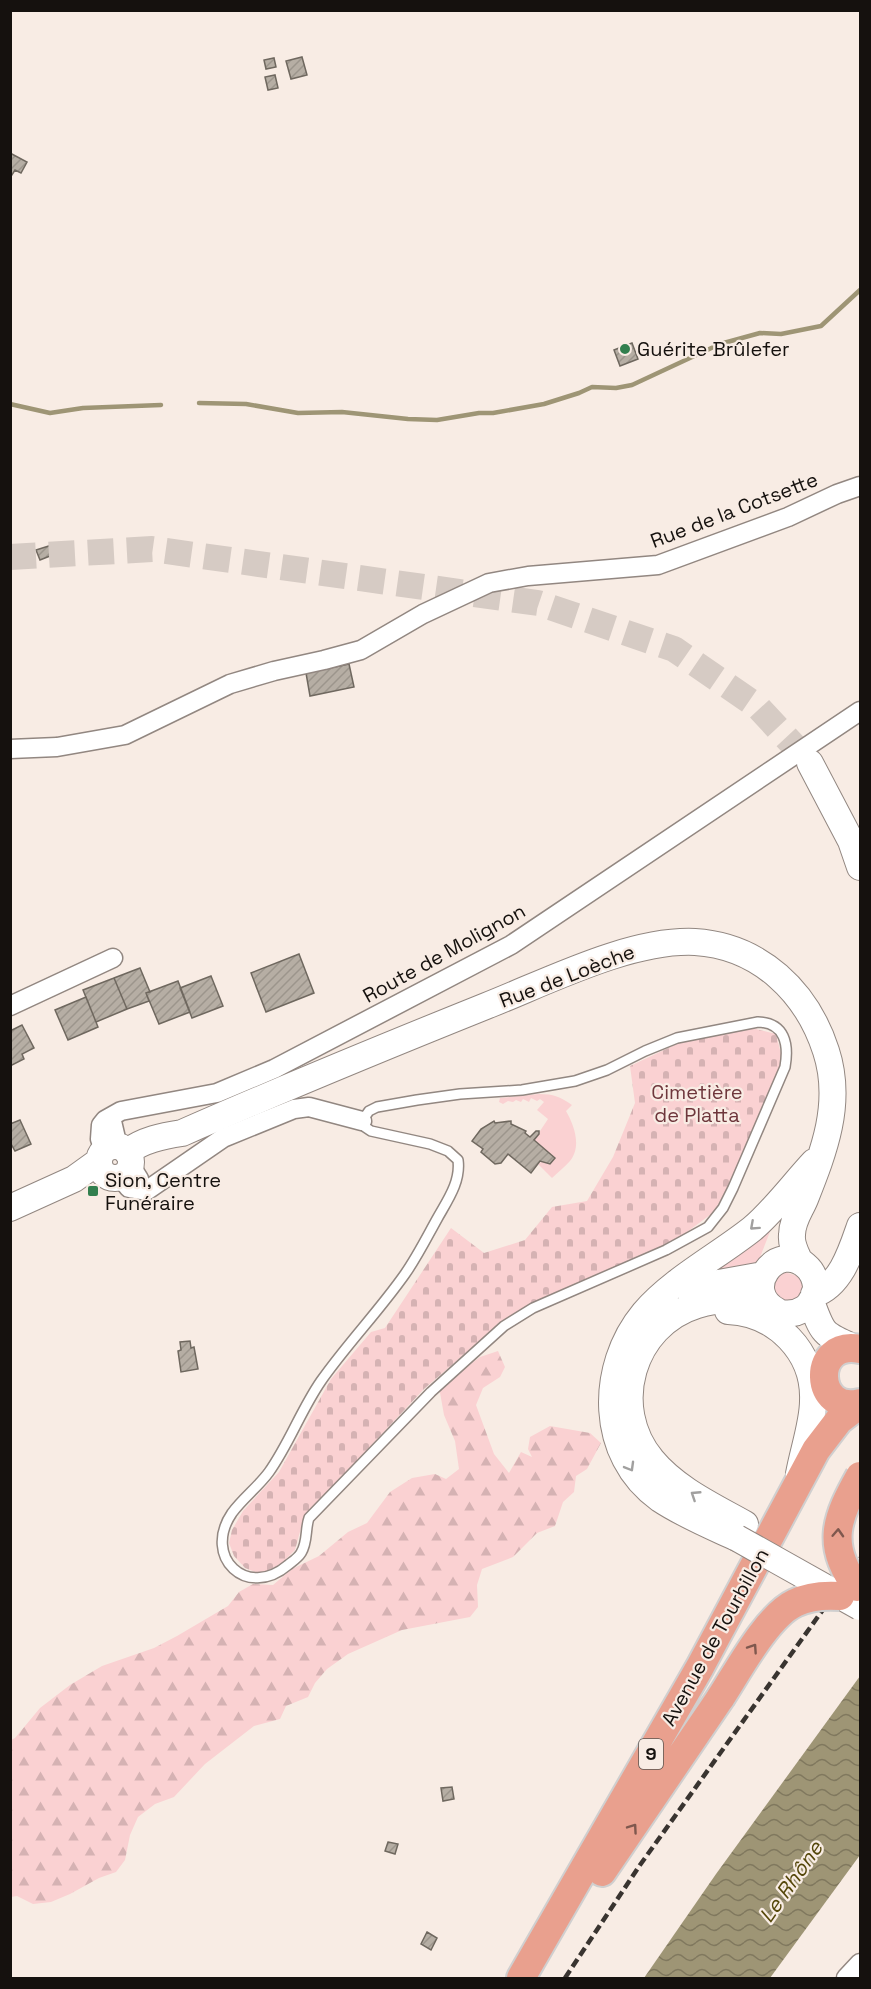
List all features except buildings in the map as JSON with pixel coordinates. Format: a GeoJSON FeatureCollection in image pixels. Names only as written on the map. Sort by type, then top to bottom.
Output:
{"type":"FeatureCollection","features":[{"type":"Feature","properties":{"kind":"main road"},"geometry":{"type":"LineString","coordinates":[[854,1345],[833,1355],[826,1364],[824,1379],[829,1394],[838,1401],[849,1404],[861,1403]]}},
{"type":"Feature","properties":{"kind":"main road","name":"Avenue de Tourbillon"},"geometry":{"type":"LineString","coordinates":[[816,1450],[824,1405],[824,1379]]}},
{"type":"Feature","properties":{"kind":"main road","name":"Avenue de Tourbillon"},"geometry":{"type":"LineString","coordinates":[[521,1978],[623,1805],[816,1450],[839,1420],[861,1403]]}},
{"type":"Feature","properties":{"kind":"main road"},"geometry":{"type":"LineString","coordinates":[[526,1978],[633,1829],[779,1613],[794,1603],[806,1599],[820,1596],[855,1595],[842,1560],[837,1535],[842,1512],[861,1476]]}},
{"type":"Feature","properties":{"kind":"street","name":"Rue de la Cotsette"},"geometry":{"type":"LineString","coordinates":[[10,748],[57,747],[125,735],[230,684],[361,650],[423,614],[489,583],[528,576],[658,565],[776,522],[837,494],[861,486]]}},
{"type":"Feature","properties":{"kind":"street","name":"Route de Molignon"},"geometry":{"type":"LineString","coordinates":[[119,1164],[111,1117],[121,1111],[217,1093],[274,1069],[511,945],[861,711]]}},
{"type":"Feature","properties":{"kind":"street"},"geometry":{"type":"LineString","coordinates":[[810,763],[838,814],[861,867]]}},
{"type":"Feature","properties":{"kind":"street","name":"Rue de Loèche"},"geometry":{"type":"LineString","coordinates":[[10,1208],[74,1179],[119,1164],[137,1145],[161,1136],[182,1132],[362,1056],[604,959],[653,945],[696,942],[729,948],[753,958],[787,984],[806,1007],[827,1056],[833,1092],[831,1124],[811,1183],[794,1222],[791,1236],[794,1248],[803,1263]]}},
{"type":"Feature","properties":{"kind":"street"},"geometry":{"type":"LineString","coordinates":[[10,1006],[113,958]]}},
{"type":"Feature","properties":{"kind":"street"},"geometry":{"type":"LineString","coordinates":[[119,1164],[146,1191],[223,1138],[294,1109],[316,1108],[362,1120]]}},
{"type":"Feature","properties":{"kind":"street"},"geometry":{"type":"LineString","coordinates":[[741,1531],[695,1519],[659,1498],[632,1472],[618,1443],[611,1412],[611,1389],[622,1350],[634,1326],[656,1300],[755,1227],[822,1153]]}},
{"type":"Feature","properties":{"kind":"street","name":"Rue de Loèche"},"geometry":{"type":"LineString","coordinates":[[765,1273],[769,1251],[787,1213],[800,1192],[811,1183]]}},
{"type":"Feature","properties":{"kind":"street"},"geometry":{"type":"LineString","coordinates":[[644,1314],[695,1289],[765,1273],[779,1261],[792,1259],[803,1263],[825,1260],[837,1254],[861,1225]]}},
{"type":"Feature","properties":{"kind":"street"},"geometry":{"type":"LineString","coordinates":[[855,1595],[741,1531],[675,1482],[651,1459],[635,1431],[630,1407],[630,1386],[632,1370],[644,1346],[658,1327],[671,1317],[698,1304],[736,1299],[798,1312],[806,1308],[813,1298],[829,1286],[837,1276],[851,1251],[861,1225]]}},
{"type":"Feature","properties":{"kind":"street"},"geometry":{"type":"LineString","coordinates":[[803,1263],[814,1278],[813,1298],[821,1328],[826,1335],[854,1345]]}},
{"type":"Feature","properties":{"kind":"street"},"geometry":{"type":"LineString","coordinates":[[765,1273],[761,1287],[773,1307],[806,1343],[824,1379]]}},
{"type":"Feature","properties":{"kind":"street"},"geometry":{"type":"LineString","coordinates":[[644,1346],[679,1322],[692,1316],[720,1311],[754,1315],[783,1332],[802,1355],[813,1389],[812,1414],[804,1444],[797,1488]]}},
{"type":"Feature","properties":{"kind":"street"},"geometry":{"type":"LineString","coordinates":[[846,1978],[861,1963]]}},
{"type":"Feature","properties":{"kind":"lane"},"geometry":{"type":"LineString","coordinates":[[768,1022],[783,1034],[785,1043],[786,1060],[783,1075],[723,1208],[708,1227],[666,1251],[533,1308],[510,1322],[430,1392],[309,1518],[305,1543],[298,1557],[270,1577],[252,1578],[238,1573],[225,1557],[222,1537],[228,1520],[269,1472],[320,1382],[405,1273],[446,1204],[457,1179],[458,1160],[448,1150],[371,1131],[365,1127],[362,1120],[369,1111],[377,1107],[460,1094],[522,1090],[575,1081],[607,1070],[664,1042],[690,1034],[768,1022]]}},
{"type":"Feature","properties":{"kind":"green space","name":"Cimetière de Platta"},"geometry":{"type":"Polygon","coordinates":[[[752,1028],[776,1034],[783,1062],[718,1209],[668,1246],[498,1325],[424,1389],[304,1517],[295,1550],[279,1566],[261,1574],[245,1568],[234,1556],[229,1543],[232,1530],[243,1511],[279,1472],[331,1379],[371,1332],[385,1328],[451,1228],[484,1253],[525,1240],[552,1207],[587,1201],[613,1157],[635,1103],[630,1066],[681,1042],[752,1028]]]}},
{"type":"Feature","properties":{"kind":"green space"},"geometry":{"type":"Polygon","coordinates":[[[539,1094],[557,1097],[572,1105],[566,1111],[576,1136],[576,1149],[570,1161],[552,1178],[538,1164],[543,1161],[550,1164],[555,1158],[534,1140],[548,1119],[537,1110],[544,1102],[531,1098],[529,1102],[523,1099],[521,1102],[516,1100],[503,1104],[499,1102],[500,1098],[539,1094]]]}},
{"type":"Feature","properties":{"kind":"green space"},"geometry":{"type":"Polygon","coordinates":[[[771,1229],[759,1260],[754,1265],[699,1277],[771,1229]]]}},
{"type":"Feature","properties":{"kind":"green space"},"geometry":{"type":"Polygon","coordinates":[[[784,1272],[805,1278],[802,1297],[789,1304],[774,1297],[770,1282],[784,1272]]]}},
{"type":"Feature","properties":{"kind":"green space"},"geometry":{"type":"Polygon","coordinates":[[[498,1351],[505,1367],[500,1377],[483,1388],[476,1405],[494,1454],[509,1473],[521,1452],[532,1457],[528,1449],[530,1437],[550,1426],[590,1433],[601,1443],[587,1469],[576,1476],[574,1492],[563,1502],[555,1526],[537,1533],[513,1557],[482,1569],[477,1585],[478,1607],[470,1617],[402,1630],[348,1654],[327,1669],[315,1683],[308,1697],[286,1706],[280,1719],[254,1726],[205,1764],[174,1797],[155,1804],[138,1817],[130,1835],[125,1860],[116,1872],[51,1902],[33,1904],[17,1896],[11,1897],[11,1740],[40,1708],[70,1685],[102,1666],[154,1648],[228,1606],[239,1592],[253,1584],[273,1585],[292,1569],[319,1556],[348,1532],[367,1523],[390,1492],[412,1478],[435,1474],[446,1479],[459,1469],[455,1441],[444,1415],[439,1387],[480,1357],[498,1351]]]}},
{"type":"Feature","properties":{"kind":"water","name":"Le Rhône"},"geometry":{"type":"Polygon","coordinates":[[[860,1676],[860,1855],[770,1978],[644,1978],[716,1874],[860,1676]]]}},
{"type":"Feature","properties":{"kind":"waterway"},"geometry":{"type":"LineString","coordinates":[[199,403],[246,404],[298,413],[342,412],[437,420],[493,413],[544,404],[592,387],[616,388],[632,385],[720,344],[760,333],[781,334],[821,326],[860,290]]}},
{"type":"Feature","properties":{"kind":"waterway"},"geometry":{"type":"LineString","coordinates":[[10,404],[50,413],[83,408],[161,405]]}},
{"type":"Feature","properties":{"kind":"tunnel"},"geometry":{"type":"LineString","coordinates":[[10,557],[152,549],[538,603],[674,649],[757,706],[810,763]]}},
{"type":"Feature","properties":{"kind":"railway"},"geometry":{"type":"LineString","coordinates":[[565,1978],[640,1865],[860,1558]]}},
{"type":"Feature","properties":{"kind":"place","name":"Guérite Brûlefer"},"geometry":{"type":"Point","coordinates":[625,349]}},
{"type":"Feature","properties":{"kind":"place","name":"Sion, Centre Funéraire"},"geometry":{"type":"Point","coordinates":[93,1191]}}]}
